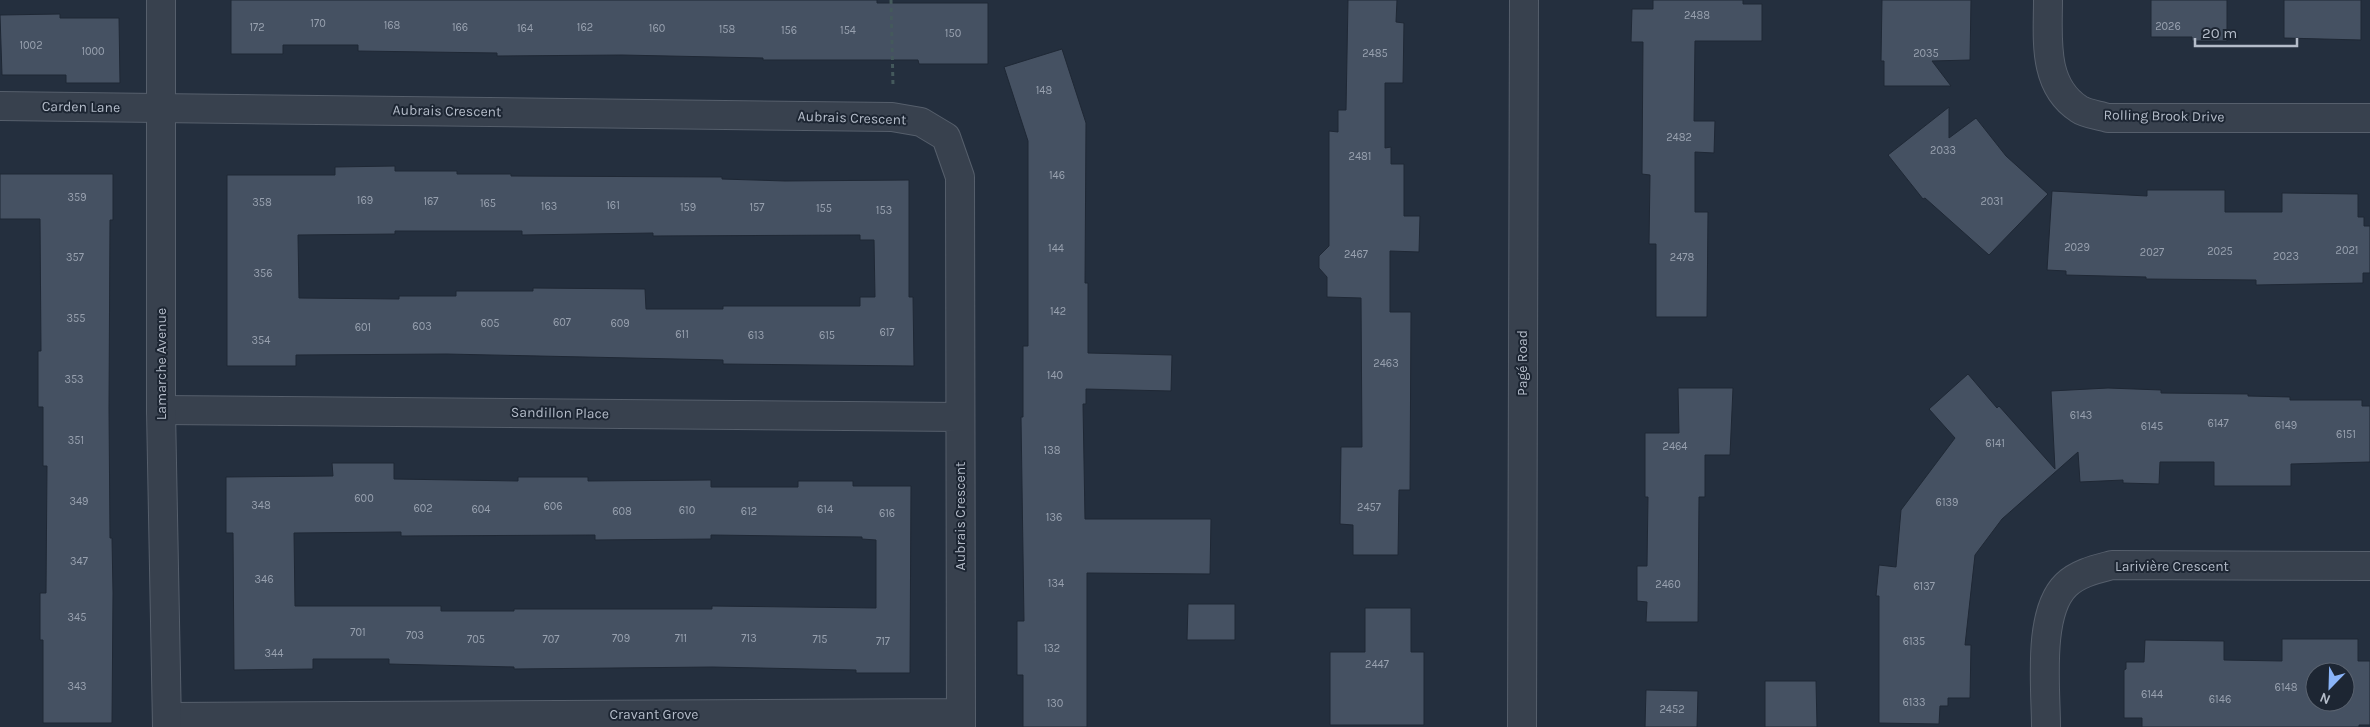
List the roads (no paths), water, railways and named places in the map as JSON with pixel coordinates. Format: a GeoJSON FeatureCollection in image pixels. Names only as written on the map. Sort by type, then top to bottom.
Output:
{"type":"FeatureCollection","features":[{"type":"Feature","properties":{"kind":"street","name":"Lamarche Avenue"},"geometry":{"type":"LineString","coordinates":[[162,0],[161,410],[167,722]]}},
{"type":"Feature","properties":{"kind":"street","name":"Pagé Road"},"geometry":{"type":"LineString","coordinates":[[1522,727],[1524,0]]}},
{"type":"Feature","properties":{"kind":"street","name":"Rolling Brook Drive"},"geometry":{"type":"LineString","coordinates":[[2048,0],[2048,45],[2052,78],[2065,96],[2080,110],[2108,118],[2370,118]]}},
{"type":"Feature","properties":{"kind":"street","name":"Carden Lane"},"geometry":{"type":"LineString","coordinates":[[0,106],[161,108]]}},
{"type":"Feature","properties":{"kind":"street","name":"Aubrais Crescent"},"geometry":{"type":"LineString","coordinates":[[161,108],[892,117],[921,122],[946,136],[960,177],[961,720]]}},
{"type":"Feature","properties":{"kind":"street","name":"Sandillon Place"},"geometry":{"type":"LineString","coordinates":[[161,410],[959,416]]}},
{"type":"Feature","properties":{"kind":"street","name":"Larivière Crescent"},"geometry":{"type":"LineString","coordinates":[[2046,727],[2046,632],[2052,607],[2066,585],[2087,572],[2112,565],[2370,566]]}},
{"type":"Feature","properties":{"kind":"street","name":"Cravant Grove"},"geometry":{"type":"LineString","coordinates":[[167,722],[961,720]]}}]}
